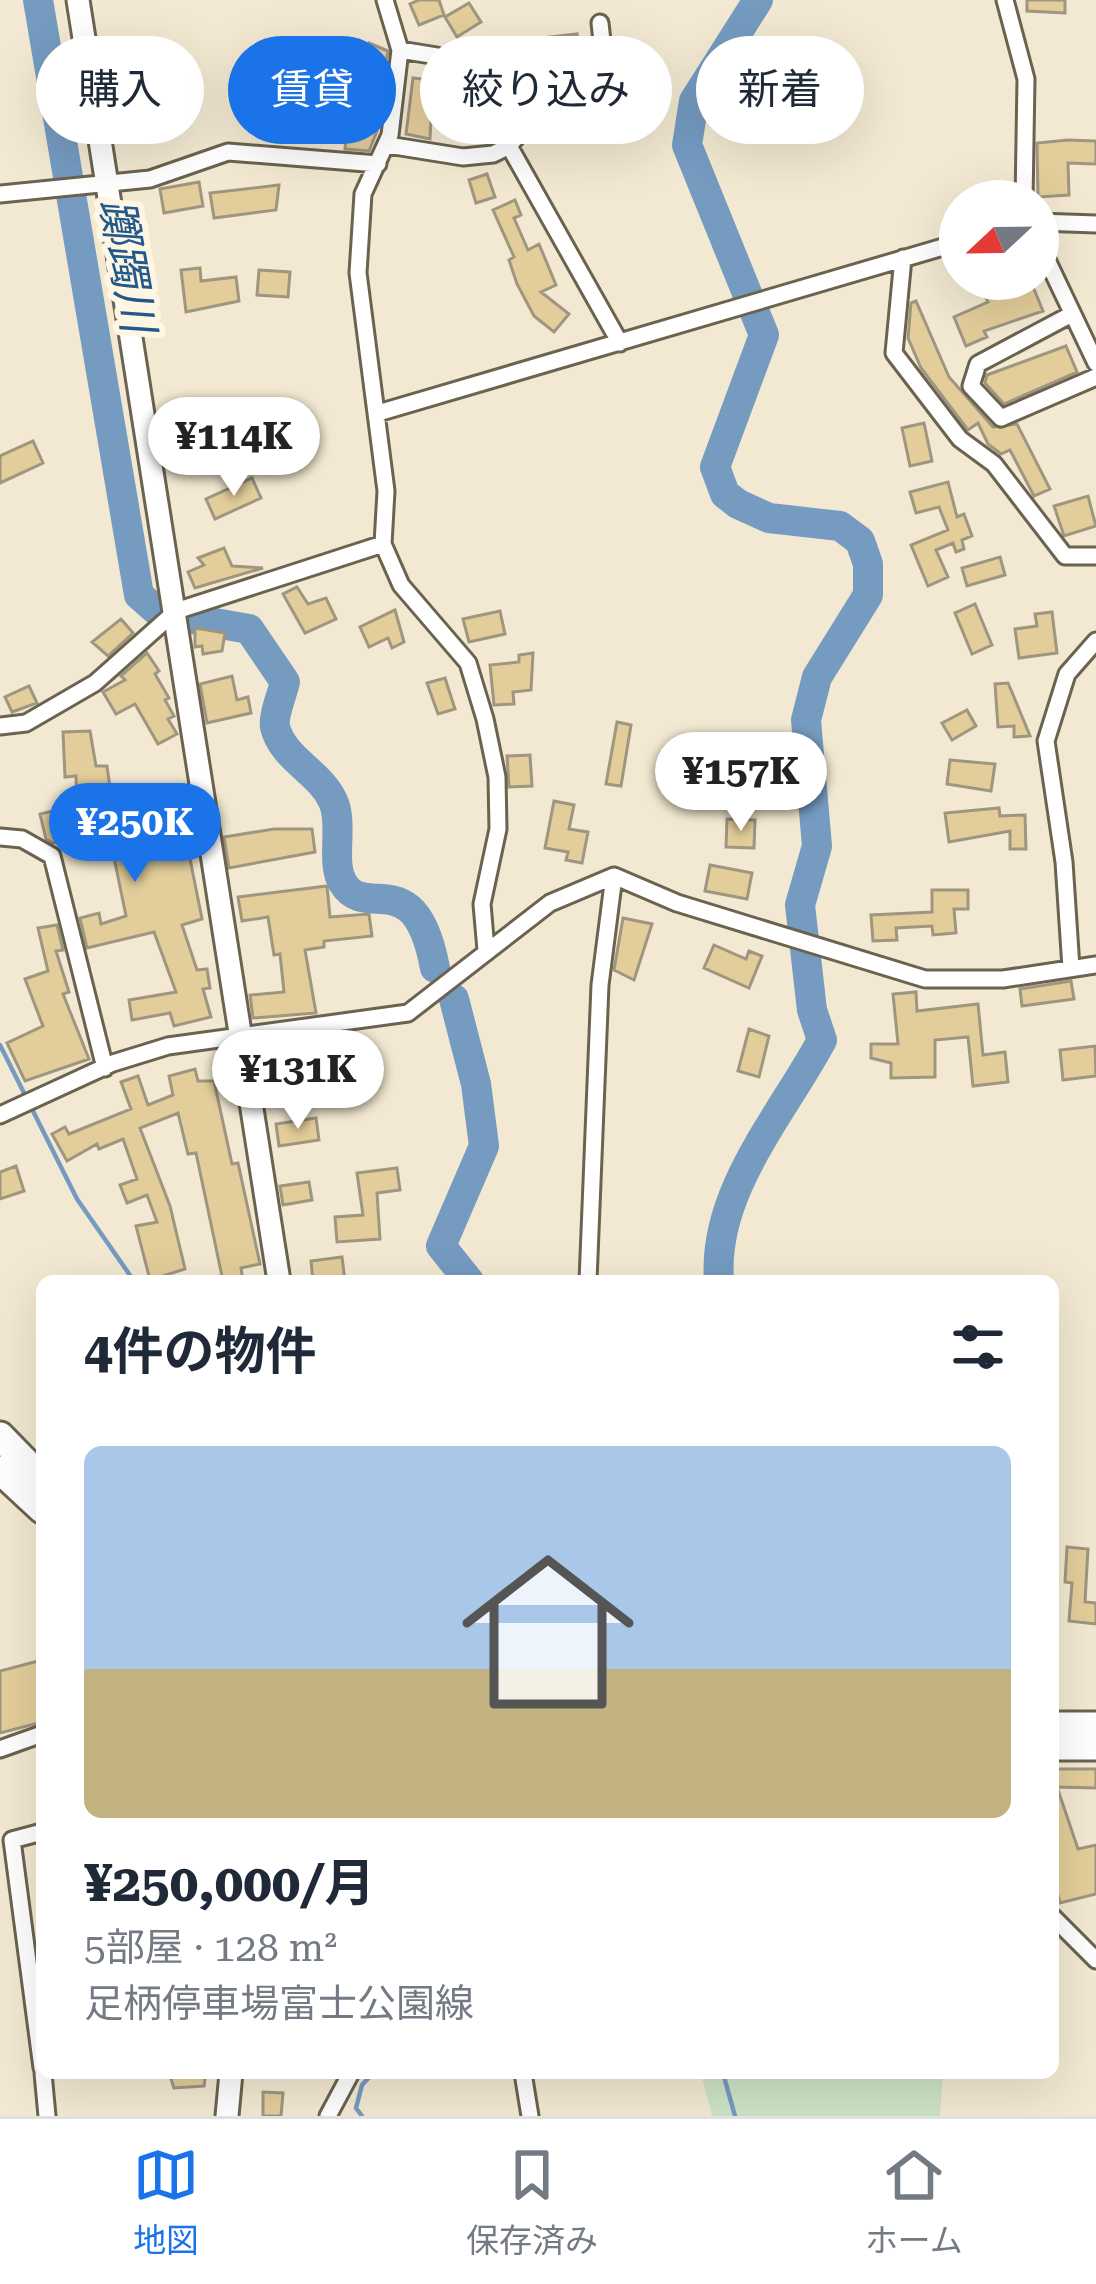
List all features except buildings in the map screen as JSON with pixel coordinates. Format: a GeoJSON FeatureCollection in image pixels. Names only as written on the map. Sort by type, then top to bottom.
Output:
{"type":"FeatureCollection","features":[{"type":"Feature","properties":{"kind":"highway"},"geometry":{"type":"LineString","coordinates":[[0,1436],[36,1473]]}},
{"type":"Feature","properties":{"kind":"highway"},"geometry":{"type":"LineString","coordinates":[[0,1470],[36,1503]]}},
{"type":"Feature","properties":{"kind":"highway"},"geometry":{"type":"LineString","coordinates":[[1059,1726],[1096,1726]]}},
{"type":"Feature","properties":{"kind":"highway"},"geometry":{"type":"LineString","coordinates":[[1059,1746],[1096,1746]]}},
{"type":"Feature","properties":{"kind":"main road"},"geometry":{"type":"LineString","coordinates":[[77,0],[100,182],[176,611],[186,706],[278,1275]]}},
{"type":"Feature","properties":{"kind":"main road"},"geometry":{"type":"LineString","coordinates":[[227,2116],[231,2079]]}},
{"type":"Feature","properties":{"kind":"street"},"geometry":{"type":"LineString","coordinates":[[385,0],[400,50],[388,145],[363,194],[358,273],[386,491],[383,544],[401,586],[468,662],[485,719],[497,777],[498,829],[482,904],[486,950]]}},
{"type":"Feature","properties":{"kind":"street"},"geometry":{"type":"LineString","coordinates":[[1005,0],[1026,79],[1024,180]]}},
{"type":"Feature","properties":{"kind":"street"},"geometry":{"type":"LineString","coordinates":[[388,145],[463,157],[509,146],[568,77],[605,68],[600,23]]}},
{"type":"Feature","properties":{"kind":"street"},"geometry":{"type":"LineString","coordinates":[[400,50],[420,53]]}},
{"type":"Feature","properties":{"kind":"street"},"geometry":{"type":"LineString","coordinates":[[509,146],[620,343]]}},
{"type":"Feature","properties":{"kind":"street"},"geometry":{"type":"LineString","coordinates":[[0,194],[150,179],[227,152],[378,164]]}},
{"type":"Feature","properties":{"kind":"street"},"geometry":{"type":"LineString","coordinates":[[1059,223],[1096,224]]}},
{"type":"Feature","properties":{"kind":"street"},"geometry":{"type":"LineString","coordinates":[[378,413],[939,248]]}},
{"type":"Feature","properties":{"kind":"street"},"geometry":{"type":"LineString","coordinates":[[903,258],[895,353],[961,439],[994,464],[1065,556],[1096,556]]}},
{"type":"Feature","properties":{"kind":"street"},"geometry":{"type":"LineString","coordinates":[[1059,286],[1096,363]]}},
{"type":"Feature","properties":{"kind":"street"},"geometry":{"type":"LineString","coordinates":[[1072,314],[978,364],[971,386],[1001,418],[1096,377]]}},
{"type":"Feature","properties":{"kind":"street"},"geometry":{"type":"LineString","coordinates":[[0,726],[26,723],[95,682],[176,611],[383,544]]}},
{"type":"Feature","properties":{"kind":"street"},"geometry":{"type":"LineString","coordinates":[[1071,968],[1066,879],[1046,741],[1067,674],[1096,640]]}},
{"type":"Feature","properties":{"kind":"street"},"geometry":{"type":"LineString","coordinates":[[0,837],[22,839],[52,856],[105,1068]]}},
{"type":"Feature","properties":{"kind":"street"},"geometry":{"type":"LineString","coordinates":[[588,1275],[600,985],[614,876]]}},
{"type":"Feature","properties":{"kind":"street"},"geometry":{"type":"LineString","coordinates":[[0,1115],[168,1046],[408,1013],[550,903],[614,876],[676,903],[925,979],[1003,979],[1096,965]]}},
{"type":"Feature","properties":{"kind":"street"},"geometry":{"type":"LineString","coordinates":[[0,1748],[36,1736]]}},
{"type":"Feature","properties":{"kind":"street"},"geometry":{"type":"LineString","coordinates":[[36,1834],[12,1840],[36,2024]]}},
{"type":"Feature","properties":{"kind":"street"},"geometry":{"type":"LineString","coordinates":[[1059,1923],[1096,1960]]}},
{"type":"Feature","properties":{"kind":"street"},"geometry":{"type":"LineString","coordinates":[[43,2079],[47,2116]]}},
{"type":"Feature","properties":{"kind":"street"},"geometry":{"type":"LineString","coordinates":[[328,2116],[348,2079]]}},
{"type":"Feature","properties":{"kind":"street"},"geometry":{"type":"LineString","coordinates":[[524,2079],[530,2116]]}},
{"type":"Feature","properties":{"kind":"green space"},"geometry":{"type":"Polygon","coordinates":[[[703,2079],[943,2079],[940,2116],[712,2116],[703,2079]]]}},
{"type":"Feature","properties":{"kind":"waterway","name":"躑躅川"},"geometry":{"type":"LineString","coordinates":[[38,0],[139,595],[155,609]]}},
{"type":"Feature","properties":{"kind":"waterway"},"geometry":{"type":"LineString","coordinates":[[719,1275],[720,1248],[738,1185],[822,1040],[812,1010],[800,905],[817,846],[806,720],[817,677],[868,595],[868,564],[860,541],[840,526],[769,518],[738,504],[725,494],[715,467],[764,335],[687,145],[694,101],[758,0]]}},
{"type":"Feature","properties":{"kind":"waterway","name":"躑躅川"},"geometry":{"type":"LineString","coordinates":[[192,619],[249,629],[285,682],[276,711],[279,738],[333,801],[343,883],[364,898],[403,904],[415,915],[435,968]]}},
{"type":"Feature","properties":{"kind":"waterway","name":"躑躅川"},"geometry":{"type":"LineString","coordinates":[[454,999],[476,1084],[484,1146],[441,1246],[464,1275]]}},
{"type":"Feature","properties":{"kind":"waterway"},"geometry":{"type":"LineString","coordinates":[[0,1045],[77,1199],[130,1275]]}},
{"type":"Feature","properties":{"kind":"waterway"},"geometry":{"type":"LineString","coordinates":[[362,2116],[356,2108],[368,2079]]}},
{"type":"Feature","properties":{"kind":"waterway"},"geometry":{"type":"LineString","coordinates":[[725,2079],[735,2116]]}}]}
